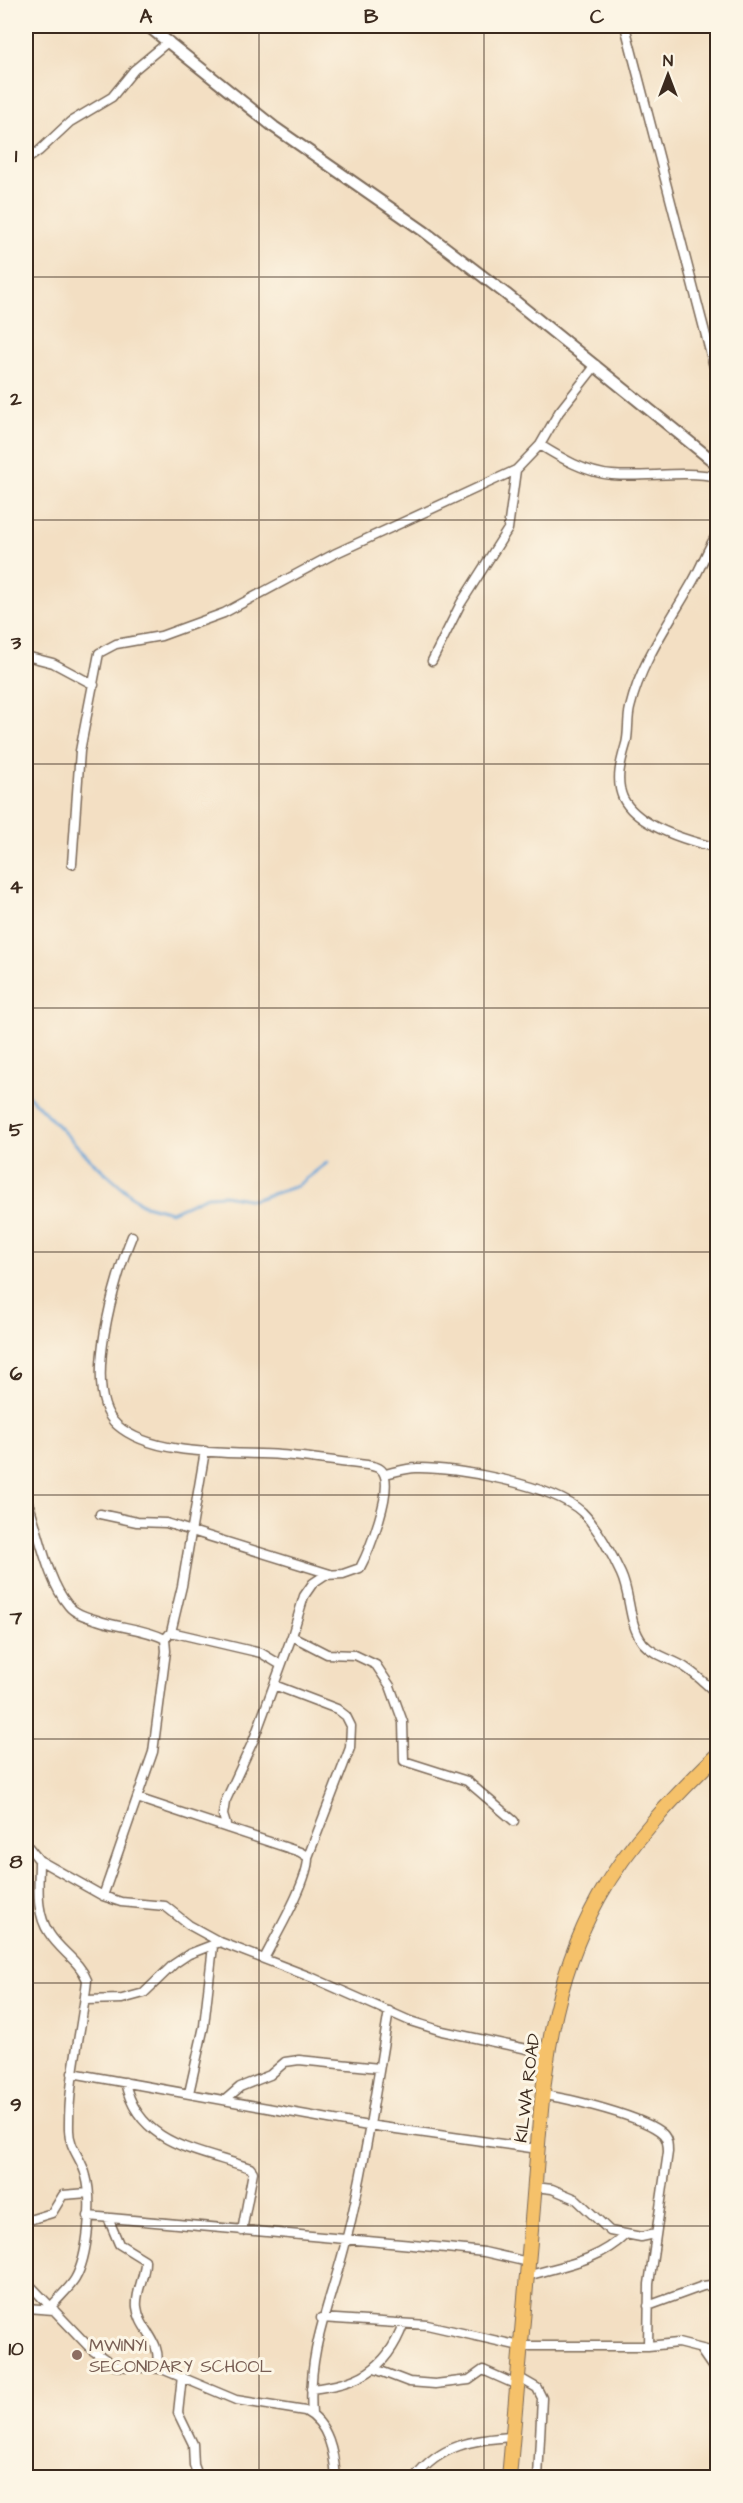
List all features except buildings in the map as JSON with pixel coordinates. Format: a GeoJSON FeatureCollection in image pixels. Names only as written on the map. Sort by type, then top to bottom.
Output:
{"type":"FeatureCollection","features":[{"type":"Feature","properties":{"kind":"highway","name":"KILWA ROAD"},"geometry":{"type":"LineString","coordinates":[[509,2478],[546,2054],[571,1957],[598,1898],[632,1847],[717,1754]]}},
{"type":"Feature","properties":{"kind":"street"},"geometry":{"type":"LineString","coordinates":[[148,26],[274,127],[425,232],[596,364],[717,465]]}},
{"type":"Feature","properties":{"kind":"street"},"geometry":{"type":"LineString","coordinates":[[625,26],[717,382]]}},
{"type":"Feature","properties":{"kind":"street"},"geometry":{"type":"LineString","coordinates":[[26,160],[70,122],[112,97],[134,70],[169,41]]}},
{"type":"Feature","properties":{"kind":"street"},"geometry":{"type":"LineString","coordinates":[[72,864],[80,751],[99,653],[106,648],[134,640],[161,636],[224,613],[334,554],[516,470],[540,445],[559,412],[596,364]]}},
{"type":"Feature","properties":{"kind":"street"},"geometry":{"type":"LineString","coordinates":[[540,445],[561,458],[610,475],[691,473],[717,477]]}},
{"type":"Feature","properties":{"kind":"street"},"geometry":{"type":"LineString","coordinates":[[432,662],[461,603],[508,529],[516,470]]}},
{"type":"Feature","properties":{"kind":"street"},"geometry":{"type":"LineString","coordinates":[[717,532],[696,577],[655,642],[648,659],[630,707],[627,742],[621,757],[619,786],[623,799],[643,821],[700,844],[717,848]]}},
{"type":"Feature","properties":{"kind":"street"},"geometry":{"type":"LineString","coordinates":[[26,656],[53,663],[94,684]]}},
{"type":"Feature","properties":{"kind":"street"},"geometry":{"type":"LineString","coordinates":[[132,1236],[110,1297],[101,1375],[105,1402],[115,1423],[135,1438],[205,1451],[367,1465],[379,1468],[385,1474],[387,1486],[378,1521],[360,1568],[330,1574],[313,1583],[304,1596],[292,1636],[254,1739],[225,1803],[223,1815],[228,1828]]}},
{"type":"Feature","properties":{"kind":"street"},"geometry":{"type":"LineString","coordinates":[[103,1896],[155,1742],[168,1635],[182,1587],[189,1531],[205,1451]]}},
{"type":"Feature","properties":{"kind":"street"},"geometry":{"type":"LineString","coordinates":[[385,1474],[414,1468],[451,1470],[522,1485],[568,1502],[582,1512],[594,1528],[622,1575],[628,1602],[643,1642],[653,1651],[685,1667],[717,1695]]}},
{"type":"Feature","properties":{"kind":"street"},"geometry":{"type":"LineString","coordinates":[[26,1497],[55,1580],[69,1606],[78,1613],[101,1622],[155,1634],[261,1653],[281,1665]]}},
{"type":"Feature","properties":{"kind":"street"},"geometry":{"type":"LineString","coordinates":[[100,1514],[137,1522],[166,1523],[330,1574]]}},
{"type":"Feature","properties":{"kind":"street"},"geometry":{"type":"LineString","coordinates":[[292,1636],[327,1654],[355,1655],[376,1665],[390,1686],[402,1722],[404,1761],[467,1781],[514,1821]]}},
{"type":"Feature","properties":{"kind":"street"},"geometry":{"type":"LineString","coordinates":[[264,1959],[293,1900],[350,1748],[351,1726],[346,1716],[337,1709],[274,1686]]}},
{"type":"Feature","properties":{"kind":"street"},"geometry":{"type":"LineString","coordinates":[[137,1798],[300,1852],[308,1857]]}},
{"type":"Feature","properties":{"kind":"street"},"geometry":{"type":"LineString","coordinates":[[26,1844],[39,1860],[103,1896],[122,1902],[165,1906],[217,1944],[264,1959],[434,2029],[546,2054]]}},
{"type":"Feature","properties":{"kind":"street"},"geometry":{"type":"LineString","coordinates":[[39,1860],[39,1904],[43,1918],[49,1933],[83,1969],[87,1980],[72,2073],[70,2142],[85,2173],[88,2193],[86,2244],[74,2280],[52,2308]]}},
{"type":"Feature","properties":{"kind":"street"},"geometry":{"type":"LineString","coordinates":[[84,2000],[122,1999],[144,1992],[174,1964],[189,1954],[217,1944]]}},
{"type":"Feature","properties":{"kind":"street"},"geometry":{"type":"LineString","coordinates":[[189,2093],[204,2026],[217,1944]]}},
{"type":"Feature","properties":{"kind":"street"},"geometry":{"type":"LineString","coordinates":[[312,2414],[311,2389],[314,2353],[321,2318],[346,2240],[389,2011]]}},
{"type":"Feature","properties":{"kind":"street"},"geometry":{"type":"LineString","coordinates":[[225,2100],[240,2087],[270,2075],[285,2062],[299,2060],[379,2068]]}},
{"type":"Feature","properties":{"kind":"street"},"geometry":{"type":"LineString","coordinates":[[72,2073],[368,2126],[538,2149]]}},
{"type":"Feature","properties":{"kind":"street"},"geometry":{"type":"LineString","coordinates":[[124,2082],[127,2093],[145,2124],[153,2132],[176,2144],[250,2168],[253,2172],[242,2231]]}},
{"type":"Feature","properties":{"kind":"street"},"geometry":{"type":"LineString","coordinates":[[542,2095],[570,2098],[593,2105],[662,2133],[668,2144],[648,2306],[648,2346]]}},
{"type":"Feature","properties":{"kind":"street"},"geometry":{"type":"LineString","coordinates":[[535,2187],[552,2189],[576,2199],[603,2226],[625,2235],[641,2237],[656,2234]]}},
{"type":"Feature","properties":{"kind":"street"},"geometry":{"type":"LineString","coordinates":[[26,2221],[52,2213],[61,2196],[66,2193],[88,2193]]}},
{"type":"Feature","properties":{"kind":"street"},"geometry":{"type":"LineString","coordinates":[[88,2216],[484,2252],[527,2269],[572,2265],[600,2255],[625,2235]]}},
{"type":"Feature","properties":{"kind":"street"},"geometry":{"type":"LineString","coordinates":[[108,2218],[119,2244],[145,2260],[136,2304],[139,2316],[158,2347],[157,2368]]}},
{"type":"Feature","properties":{"kind":"street"},"geometry":{"type":"LineString","coordinates":[[26,2281],[92,2350],[110,2363],[120,2367],[157,2368],[182,2376],[237,2400],[312,2414],[320,2421],[328,2438],[336,2478]]}},
{"type":"Feature","properties":{"kind":"street"},"geometry":{"type":"LineString","coordinates":[[648,2306],[703,2286],[717,2284]]}},
{"type":"Feature","properties":{"kind":"street"},"geometry":{"type":"LineString","coordinates":[[26,2308],[52,2308]]}},
{"type":"Feature","properties":{"kind":"street"},"geometry":{"type":"LineString","coordinates":[[321,2318],[427,2325],[520,2346],[648,2346],[678,2343],[717,2353]]}},
{"type":"Feature","properties":{"kind":"street"},"geometry":{"type":"LineString","coordinates":[[311,2389],[352,2381],[375,2368],[397,2342],[403,2325]]}},
{"type":"Feature","properties":{"kind":"street"},"geometry":{"type":"LineString","coordinates":[[700,2349],[717,2375]]}},
{"type":"Feature","properties":{"kind":"street"},"geometry":{"type":"LineString","coordinates":[[375,2368],[409,2382],[428,2384],[470,2380],[483,2370],[537,2388],[542,2398],[538,2478]]}},
{"type":"Feature","properties":{"kind":"street"},"geometry":{"type":"LineString","coordinates":[[182,2376],[178,2413],[193,2445],[194,2465],[199,2478]]}},
{"type":"Feature","properties":{"kind":"street"},"geometry":{"type":"LineString","coordinates":[[415,2478],[428,2462],[463,2442],[513,2437]]}},
{"type":"Feature","properties":{"kind":"waterway"},"geometry":{"type":"LineString","coordinates":[[26,1093],[92,1161],[141,1204],[171,1212],[207,1196],[224,1195],[253,1200],[297,1186],[328,1162]]}},
{"type":"Feature","properties":{"kind":"place","name":"MWINYI SECONDARY SCHOOL"},"geometry":{"type":"Point","coordinates":[77,2355]}}]}
